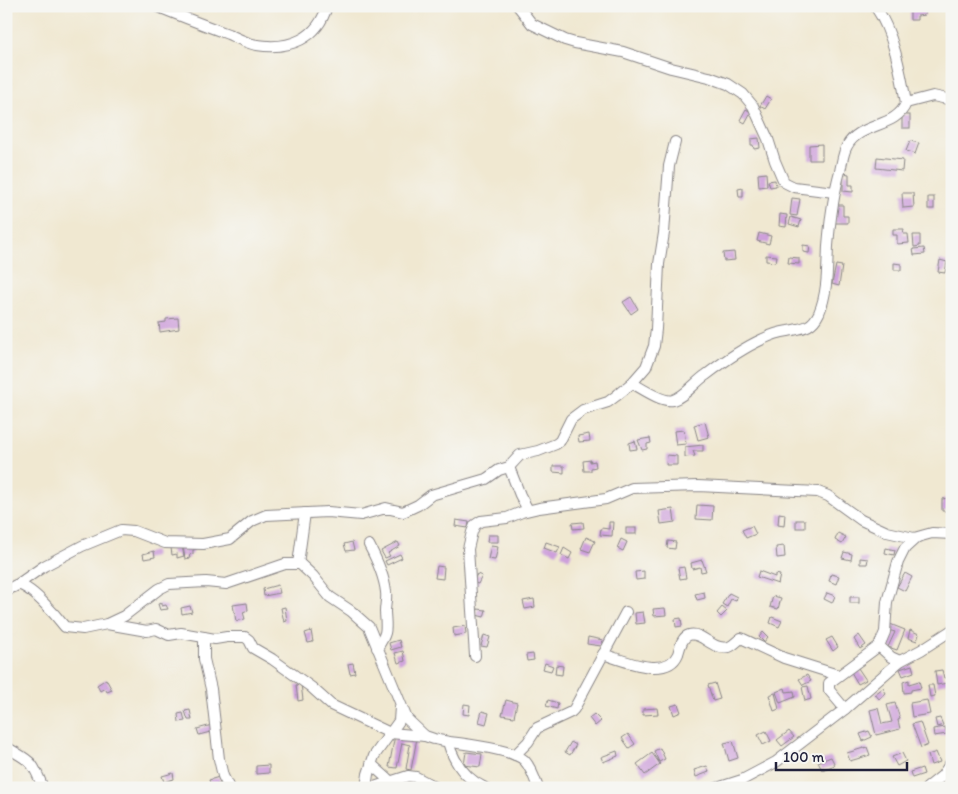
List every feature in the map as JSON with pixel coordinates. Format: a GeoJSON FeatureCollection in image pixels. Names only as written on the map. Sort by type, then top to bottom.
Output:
{"type":"FeatureCollection","features":[{"type":"Feature","properties":{"kind":"street"},"geometry":{"type":"LineString","coordinates":[[156,6],[255,45],[277,46],[306,37],[317,29],[325,15],[327,6]]}},
{"type":"Feature","properties":{"kind":"street"},"geometry":{"type":"LineString","coordinates":[[518,6],[532,24],[566,40],[623,52],[728,84],[743,94],[753,106],[784,182],[794,186],[834,192]]}},
{"type":"Feature","properties":{"kind":"street"},"geometry":{"type":"LineString","coordinates":[[632,383],[664,400],[673,400],[723,362],[764,338],[811,325],[820,312],[828,271],[828,246],[834,192],[846,149],[851,140],[868,128],[896,117],[903,110],[906,103],[889,35],[883,19],[875,6]]}},
{"type":"Feature","properties":{"kind":"street"},"geometry":{"type":"LineString","coordinates":[[906,103],[933,96],[952,100]]}},
{"type":"Feature","properties":{"kind":"street"},"geometry":{"type":"LineString","coordinates":[[10,590],[44,566],[82,546],[121,530],[134,531],[165,543],[203,544],[230,539],[261,516],[328,512],[361,515],[386,508],[402,512],[418,505],[431,495],[486,479],[499,470],[510,467],[520,455],[556,444],[571,419],[583,410],[608,402],[632,383],[646,367],[654,346],[658,311],[659,264],[664,233],[670,161],[675,142]]}},
{"type":"Feature","properties":{"kind":"street"},"geometry":{"type":"LineString","coordinates":[[510,467],[520,495],[528,510]]}},
{"type":"Feature","properties":{"kind":"street"},"geometry":{"type":"LineString","coordinates":[[475,656],[468,559],[469,540],[477,523],[481,521],[507,518],[528,510],[606,499],[632,488],[698,486],[818,492],[828,496],[855,516],[877,529],[916,538],[932,533],[952,534]]}},
{"type":"Feature","properties":{"kind":"street"},"geometry":{"type":"LineString","coordinates":[[298,564],[305,513]]}},
{"type":"Feature","properties":{"kind":"street"},"geometry":{"type":"LineString","coordinates":[[845,709],[828,688],[828,683],[879,646],[885,632],[887,602],[898,562],[905,548],[916,538]]}},
{"type":"Feature","properties":{"kind":"street"},"geometry":{"type":"LineString","coordinates":[[369,545],[382,572],[386,593],[385,618],[387,628],[384,638],[377,648]]}},
{"type":"Feature","properties":{"kind":"street"},"geometry":{"type":"LineString","coordinates":[[10,590],[21,586],[39,598],[67,628],[83,628],[107,624],[124,616],[159,589],[169,584],[206,582],[226,584],[286,564],[298,564],[303,566],[334,600],[365,622],[374,636],[377,648],[407,719],[426,736]]}},
{"type":"Feature","properties":{"kind":"street"},"geometry":{"type":"LineString","coordinates":[[515,755],[528,742],[537,728],[574,709],[626,612]]}},
{"type":"Feature","properties":{"kind":"street"},"geometry":{"type":"LineString","coordinates":[[107,624],[147,631],[156,630],[169,635],[181,632],[215,639],[230,637],[247,638],[254,648],[311,687],[327,702],[390,733],[426,736],[515,755],[528,766],[538,788]]}},
{"type":"Feature","properties":{"kind":"street"},"geometry":{"type":"LineString","coordinates":[[717,788],[742,780],[776,762],[845,709],[900,661],[952,630]]}},
{"type":"Feature","properties":{"kind":"street"},"geometry":{"type":"LineString","coordinates":[[603,654],[653,667],[665,666],[677,656],[686,636],[693,634],[719,647],[730,646],[738,640],[744,639],[784,658],[838,675]]}},
{"type":"Feature","properties":{"kind":"street"},"geometry":{"type":"LineString","coordinates":[[204,637],[204,659],[211,689],[219,759],[223,776],[229,788]]}},
{"type":"Feature","properties":{"kind":"street"},"geometry":{"type":"LineString","coordinates":[[879,646],[900,661]]}},
{"type":"Feature","properties":{"kind":"street"},"geometry":{"type":"LineString","coordinates":[[366,788],[371,764],[379,748],[399,721],[400,703]]}},
{"type":"Feature","properties":{"kind":"street"},"geometry":{"type":"LineString","coordinates":[[448,742],[450,752],[468,778],[485,788]]}},
{"type":"Feature","properties":{"kind":"street"},"geometry":{"type":"LineString","coordinates":[[6,747],[31,762],[43,788]]}},
{"type":"Feature","properties":{"kind":"street"},"geometry":{"type":"LineString","coordinates":[[928,788],[942,776],[952,761]]}},
{"type":"Feature","properties":{"kind":"street"},"geometry":{"type":"LineString","coordinates":[[371,764],[390,781]]}},
{"type":"Feature","properties":{"kind":"street"},"geometry":{"type":"LineString","coordinates":[[371,788],[408,776],[416,777],[437,788]]}},
{"type":"Feature","properties":{"kind":"building"},"geometry":{"type":"Polygon","coordinates":[[[910,10],[925,10],[925,15],[917,16],[917,20],[910,20],[910,10]]]}},
{"type":"Feature","properties":{"kind":"building"},"geometry":{"type":"Polygon","coordinates":[[[766,96],[771,99],[765,109],[760,106],[766,96]]]}},
{"type":"Feature","properties":{"kind":"building"},"geometry":{"type":"Polygon","coordinates":[[[746,109],[751,112],[745,123],[740,120],[746,109]]]}},
{"type":"Feature","properties":{"kind":"building"},"geometry":{"type":"Polygon","coordinates":[[[902,115],[910,115],[910,128],[902,128],[902,115]]]}},
{"type":"Feature","properties":{"kind":"building"},"geometry":{"type":"Polygon","coordinates":[[[759,138],[760,148],[754,149],[753,145],[751,145],[751,139],[759,138]]]}},
{"type":"Feature","properties":{"kind":"building"},"geometry":{"type":"Polygon","coordinates":[[[910,141],[919,143],[915,154],[906,151],[910,141]]]}},
{"type":"Feature","properties":{"kind":"building"},"geometry":{"type":"Polygon","coordinates":[[[822,144],[822,160],[809,160],[809,145],[822,144]]]}},
{"type":"Feature","properties":{"kind":"building"},"geometry":{"type":"Polygon","coordinates":[[[877,157],[903,160],[902,171],[876,168],[877,157]]]}},
{"type":"Feature","properties":{"kind":"building"},"geometry":{"type":"Polygon","coordinates":[[[766,173],[767,186],[759,187],[758,174],[766,173]]]}},
{"type":"Feature","properties":{"kind":"building"},"geometry":{"type":"Polygon","coordinates":[[[843,173],[849,174],[849,185],[853,185],[853,192],[843,191],[843,173]]]}},
{"type":"Feature","properties":{"kind":"building"},"geometry":{"type":"Polygon","coordinates":[[[775,180],[776,186],[770,187],[768,181],[775,180]]]}},
{"type":"Feature","properties":{"kind":"building"},"geometry":{"type":"Polygon","coordinates":[[[743,188],[743,197],[739,197],[738,189],[743,188]]]}},
{"type":"Feature","properties":{"kind":"building"},"geometry":{"type":"Polygon","coordinates":[[[902,193],[913,193],[914,207],[903,208],[902,193]]]}},
{"type":"Feature","properties":{"kind":"building"},"geometry":{"type":"Polygon","coordinates":[[[928,197],[934,197],[934,209],[928,209],[928,197]]]}},
{"type":"Feature","properties":{"kind":"building"},"geometry":{"type":"Polygon","coordinates":[[[792,198],[800,199],[797,216],[790,215],[792,198]]]}},
{"type":"Feature","properties":{"kind":"building"},"geometry":{"type":"Polygon","coordinates":[[[836,205],[843,205],[843,216],[848,216],[848,223],[835,223],[836,205]]]}},
{"type":"Feature","properties":{"kind":"building"},"geometry":{"type":"Polygon","coordinates":[[[780,214],[787,215],[786,227],[779,226],[780,214]]]}},
{"type":"Feature","properties":{"kind":"building"},"geometry":{"type":"Polygon","coordinates":[[[791,217],[801,220],[799,227],[789,224],[791,217]]]}},
{"type":"Feature","properties":{"kind":"building"},"geometry":{"type":"Polygon","coordinates":[[[893,229],[904,229],[903,234],[908,234],[909,243],[897,244],[897,235],[893,235],[893,229]]]}},
{"type":"Feature","properties":{"kind":"building"},"geometry":{"type":"Polygon","coordinates":[[[759,233],[771,236],[769,244],[757,241],[759,233]]]}},
{"type":"Feature","properties":{"kind":"building"},"geometry":{"type":"Polygon","coordinates":[[[913,235],[920,235],[920,246],[914,247],[913,235]]]}},
{"type":"Feature","properties":{"kind":"building"},"geometry":{"type":"Polygon","coordinates":[[[803,245],[810,246],[809,253],[803,252],[803,245]]]}},
{"type":"Feature","properties":{"kind":"building"},"geometry":{"type":"Polygon","coordinates":[[[924,248],[925,254],[914,255],[913,249],[924,248]]]}},
{"type":"Feature","properties":{"kind":"building"},"geometry":{"type":"Polygon","coordinates":[[[734,252],[735,260],[724,261],[723,253],[734,252]]]}},
{"type":"Feature","properties":{"kind":"building"},"geometry":{"type":"Polygon","coordinates":[[[766,255],[777,256],[776,262],[766,261],[766,255]]]}},
{"type":"Feature","properties":{"kind":"building"},"geometry":{"type":"Polygon","coordinates":[[[789,257],[799,258],[799,264],[788,263],[789,257]]]}},
{"type":"Feature","properties":{"kind":"building"},"geometry":{"type":"Polygon","coordinates":[[[940,260],[947,262],[945,273],[938,272],[940,260]]]}},
{"type":"Feature","properties":{"kind":"building"},"geometry":{"type":"Polygon","coordinates":[[[894,263],[901,264],[901,270],[894,270],[894,263]]]}},
{"type":"Feature","properties":{"kind":"building"},"geometry":{"type":"Polygon","coordinates":[[[836,265],[842,266],[839,286],[832,284],[836,265]]]}},
{"type":"Feature","properties":{"kind":"building"},"geometry":{"type":"Polygon","coordinates":[[[631,297],[638,309],[631,314],[623,302],[631,297]]]}},
{"type":"Feature","properties":{"kind":"building"},"geometry":{"type":"Polygon","coordinates":[[[178,318],[179,329],[160,332],[159,323],[166,322],[166,319],[178,318]]]}},
{"type":"Feature","properties":{"kind":"building"},"geometry":{"type":"Polygon","coordinates":[[[705,422],[709,437],[698,440],[694,425],[705,422]]]}},
{"type":"Feature","properties":{"kind":"building"},"geometry":{"type":"Polygon","coordinates":[[[684,430],[686,444],[676,445],[674,431],[684,430]]]}},
{"type":"Feature","properties":{"kind":"building"},"geometry":{"type":"Polygon","coordinates":[[[589,434],[590,441],[579,442],[578,436],[589,434]]]}},
{"type":"Feature","properties":{"kind":"building"},"geometry":{"type":"Polygon","coordinates":[[[650,438],[651,443],[647,444],[647,449],[642,450],[638,440],[650,438]]]}},
{"type":"Feature","properties":{"kind":"building"},"geometry":{"type":"Polygon","coordinates":[[[635,441],[637,449],[630,450],[629,443],[635,441]]]}},
{"type":"Feature","properties":{"kind":"building"},"geometry":{"type":"Polygon","coordinates":[[[703,445],[703,451],[693,451],[695,456],[685,457],[685,447],[703,445]]]}},
{"type":"Feature","properties":{"kind":"building"},"geometry":{"type":"Polygon","coordinates":[[[667,455],[677,456],[677,465],[666,465],[667,455]]]}},
{"type":"Feature","properties":{"kind":"building"},"geometry":{"type":"Polygon","coordinates":[[[591,460],[590,462],[595,461],[596,467],[591,468],[591,471],[584,471],[583,461],[591,460]]]}},
{"type":"Feature","properties":{"kind":"building"},"geometry":{"type":"Polygon","coordinates":[[[553,466],[564,466],[564,473],[553,472],[553,466]]]}},
{"type":"Feature","properties":{"kind":"building"},"geometry":{"type":"Polygon","coordinates":[[[949,498],[949,511],[942,511],[942,499],[949,498]]]}},
{"type":"Feature","properties":{"kind":"building"},"geometry":{"type":"Polygon","coordinates":[[[697,505],[713,506],[712,520],[696,519],[697,505]]]}},
{"type":"Feature","properties":{"kind":"building"},"geometry":{"type":"Polygon","coordinates":[[[673,509],[675,522],[661,524],[659,511],[673,509]]]}},
{"type":"Feature","properties":{"kind":"building"},"geometry":{"type":"Polygon","coordinates":[[[779,513],[785,514],[784,526],[778,525],[779,513]]]}},
{"type":"Feature","properties":{"kind":"building"},"geometry":{"type":"Polygon","coordinates":[[[456,520],[469,522],[468,528],[455,526],[456,520]]]}},
{"type":"Feature","properties":{"kind":"building"},"geometry":{"type":"Polygon","coordinates":[[[796,520],[805,520],[805,528],[796,528],[796,520]]]}},
{"type":"Feature","properties":{"kind":"building"},"geometry":{"type":"Polygon","coordinates":[[[583,522],[584,528],[573,529],[572,523],[583,522]]]}},
{"type":"Feature","properties":{"kind":"building"},"geometry":{"type":"Polygon","coordinates":[[[609,522],[613,522],[612,536],[600,535],[601,528],[609,529],[609,522]]]}},
{"type":"Feature","properties":{"kind":"building"},"geometry":{"type":"Polygon","coordinates":[[[752,526],[756,534],[746,538],[742,530],[752,526]]]}},
{"type":"Feature","properties":{"kind":"building"},"geometry":{"type":"Polygon","coordinates":[[[626,528],[636,528],[636,534],[626,534],[626,528]]]}},
{"type":"Feature","properties":{"kind":"building"},"geometry":{"type":"Polygon","coordinates":[[[838,533],[846,537],[842,544],[835,540],[838,533]]]}},
{"type":"Feature","properties":{"kind":"building"},"geometry":{"type":"Polygon","coordinates":[[[488,535],[498,535],[498,542],[487,542],[488,535]]]}},
{"type":"Feature","properties":{"kind":"building"},"geometry":{"type":"Polygon","coordinates":[[[586,537],[595,541],[590,552],[581,549],[586,537]]]}},
{"type":"Feature","properties":{"kind":"building"},"geometry":{"type":"Polygon","coordinates":[[[621,539],[627,542],[623,551],[617,548],[621,539]]]}},
{"type":"Feature","properties":{"kind":"building"},"geometry":{"type":"Polygon","coordinates":[[[668,541],[676,542],[675,549],[667,548],[668,541]]]}},
{"type":"Feature","properties":{"kind":"building"},"geometry":{"type":"Polygon","coordinates":[[[352,542],[354,550],[346,551],[344,544],[352,542]]]}},
{"type":"Feature","properties":{"kind":"building"},"geometry":{"type":"Polygon","coordinates":[[[398,542],[400,546],[388,553],[390,556],[385,558],[381,551],[398,542]]]}},
{"type":"Feature","properties":{"kind":"building"},"geometry":{"type":"Polygon","coordinates":[[[546,542],[560,547],[557,553],[544,548],[546,542]]]}},
{"type":"Feature","properties":{"kind":"building"},"geometry":{"type":"Polygon","coordinates":[[[182,546],[184,556],[177,558],[177,554],[172,555],[171,548],[182,546]]]}},
{"type":"Feature","properties":{"kind":"building"},"geometry":{"type":"Polygon","coordinates":[[[183,546],[197,549],[193,550],[193,554],[189,555],[190,558],[185,559],[183,546]]]}},
{"type":"Feature","properties":{"kind":"building"},"geometry":{"type":"Polygon","coordinates":[[[491,546],[498,547],[495,560],[488,559],[491,546]]]}},
{"type":"Feature","properties":{"kind":"building"},"geometry":{"type":"Polygon","coordinates":[[[784,546],[785,557],[777,558],[776,547],[784,546]]]}},
{"type":"Feature","properties":{"kind":"building"},"geometry":{"type":"Polygon","coordinates":[[[564,548],[572,553],[569,559],[561,555],[564,548]]]}},
{"type":"Feature","properties":{"kind":"building"},"geometry":{"type":"Polygon","coordinates":[[[886,548],[895,550],[894,555],[885,553],[886,548]]]}},
{"type":"Feature","properties":{"kind":"building"},"geometry":{"type":"Polygon","coordinates":[[[154,551],[155,557],[144,559],[143,554],[154,551]]]}},
{"type":"Feature","properties":{"kind":"building"},"geometry":{"type":"Polygon","coordinates":[[[844,552],[852,554],[851,560],[842,558],[844,552]]]}},
{"type":"Feature","properties":{"kind":"building"},"geometry":{"type":"Polygon","coordinates":[[[400,554],[402,558],[387,565],[385,561],[400,554]]]}},
{"type":"Feature","properties":{"kind":"building"},"geometry":{"type":"Polygon","coordinates":[[[860,558],[868,559],[867,564],[860,564],[860,558]]]}},
{"type":"Feature","properties":{"kind":"building"},"geometry":{"type":"Polygon","coordinates":[[[702,560],[706,571],[701,572],[700,567],[692,569],[691,563],[702,560]]]}},
{"type":"Feature","properties":{"kind":"building"},"geometry":{"type":"Polygon","coordinates":[[[437,566],[444,567],[443,579],[435,578],[437,566]]]}},
{"type":"Feature","properties":{"kind":"building"},"geometry":{"type":"Polygon","coordinates":[[[684,567],[686,578],[680,579],[678,568],[684,567]]]}},
{"type":"Feature","properties":{"kind":"building"},"geometry":{"type":"Polygon","coordinates":[[[644,571],[644,579],[636,580],[635,572],[644,571]]]}},
{"type":"Feature","properties":{"kind":"building"},"geometry":{"type":"Polygon","coordinates":[[[759,571],[775,577],[775,574],[780,575],[778,584],[757,577],[759,571]]]}},
{"type":"Feature","properties":{"kind":"building"},"geometry":{"type":"Polygon","coordinates":[[[905,573],[912,577],[905,591],[897,587],[905,573]]]}},
{"type":"Feature","properties":{"kind":"building"},"geometry":{"type":"Polygon","coordinates":[[[477,574],[482,576],[478,584],[473,582],[477,574]]]}},
{"type":"Feature","properties":{"kind":"building"},"geometry":{"type":"Polygon","coordinates":[[[831,574],[839,576],[836,584],[829,581],[831,574]]]}},
{"type":"Feature","properties":{"kind":"building"},"geometry":{"type":"Polygon","coordinates":[[[278,585],[280,593],[264,596],[263,589],[278,585]]]}},
{"type":"Feature","properties":{"kind":"building"},"geometry":{"type":"Polygon","coordinates":[[[704,592],[705,598],[697,600],[695,594],[704,592]]]}},
{"type":"Feature","properties":{"kind":"building"},"geometry":{"type":"Polygon","coordinates":[[[729,593],[737,597],[736,601],[731,599],[727,607],[722,604],[729,593]]]}},
{"type":"Feature","properties":{"kind":"building"},"geometry":{"type":"Polygon","coordinates":[[[827,593],[835,596],[832,603],[824,599],[827,593]]]}},
{"type":"Feature","properties":{"kind":"building"},"geometry":{"type":"Polygon","coordinates":[[[773,596],[781,598],[778,609],[770,607],[773,596]]]}},
{"type":"Feature","properties":{"kind":"building"},"geometry":{"type":"Polygon","coordinates":[[[850,597],[859,597],[859,603],[850,603],[850,597]]]}},
{"type":"Feature","properties":{"kind":"building"},"geometry":{"type":"Polygon","coordinates":[[[534,599],[535,607],[525,609],[523,601],[534,599]]]}},
{"type":"Feature","properties":{"kind":"building"},"geometry":{"type":"Polygon","coordinates":[[[162,603],[162,606],[166,605],[168,609],[160,610],[158,604],[162,603]]]}},
{"type":"Feature","properties":{"kind":"building"},"geometry":{"type":"Polygon","coordinates":[[[247,603],[248,610],[243,612],[245,619],[236,621],[233,605],[247,603]]]}},
{"type":"Feature","properties":{"kind":"building"},"geometry":{"type":"Polygon","coordinates":[[[190,606],[192,612],[182,614],[181,608],[190,606]]]}},
{"type":"Feature","properties":{"kind":"building"},"geometry":{"type":"Polygon","coordinates":[[[285,607],[287,621],[284,622],[281,608],[285,607]]]}},
{"type":"Feature","properties":{"kind":"building"},"geometry":{"type":"Polygon","coordinates":[[[722,607],[727,611],[721,617],[717,613],[722,607]]]}},
{"type":"Feature","properties":{"kind":"building"},"geometry":{"type":"Polygon","coordinates":[[[665,608],[666,615],[654,616],[653,609],[665,608]]]}},
{"type":"Feature","properties":{"kind":"building"},"geometry":{"type":"Polygon","coordinates":[[[478,609],[486,610],[484,617],[476,615],[478,609]]]}},
{"type":"Feature","properties":{"kind":"building"},"geometry":{"type":"Polygon","coordinates":[[[643,612],[645,623],[636,624],[635,613],[643,612]]]}},
{"type":"Feature","properties":{"kind":"building"},"geometry":{"type":"Polygon","coordinates":[[[772,617],[782,621],[779,627],[770,623],[772,617]]]}},
{"type":"Feature","properties":{"kind":"building"},"geometry":{"type":"Polygon","coordinates":[[[681,618],[682,626],[676,627],[675,619],[681,618]]]}},
{"type":"Feature","properties":{"kind":"building"},"geometry":{"type":"Polygon","coordinates":[[[890,624],[905,630],[897,650],[888,647],[895,632],[888,630],[890,624]]]}},
{"type":"Feature","properties":{"kind":"building"},"geometry":{"type":"Polygon","coordinates":[[[465,626],[466,634],[454,636],[453,628],[465,626]]]}},
{"type":"Feature","properties":{"kind":"building"},"geometry":{"type":"Polygon","coordinates":[[[910,630],[919,634],[917,641],[908,638],[910,630]]]}},
{"type":"Feature","properties":{"kind":"building"},"geometry":{"type":"Polygon","coordinates":[[[311,631],[313,642],[308,643],[305,633],[311,631]]]}},
{"type":"Feature","properties":{"kind":"building"},"geometry":{"type":"Polygon","coordinates":[[[763,632],[768,637],[764,642],[759,637],[763,632]]]}},
{"type":"Feature","properties":{"kind":"building"},"geometry":{"type":"Polygon","coordinates":[[[484,635],[490,637],[487,647],[481,646],[484,635]]]}},
{"type":"Feature","properties":{"kind":"building"},"geometry":{"type":"Polygon","coordinates":[[[859,635],[866,645],[860,649],[854,639],[859,635]]]}},
{"type":"Feature","properties":{"kind":"building"},"geometry":{"type":"Polygon","coordinates":[[[588,637],[603,640],[601,646],[587,644],[588,637]]]}},
{"type":"Feature","properties":{"kind":"building"},"geometry":{"type":"Polygon","coordinates":[[[832,637],[838,647],[833,651],[826,640],[832,637]]]}},
{"type":"Feature","properties":{"kind":"building"},"geometry":{"type":"Polygon","coordinates":[[[399,640],[401,647],[391,650],[389,643],[399,640]]]}},
{"type":"Feature","properties":{"kind":"building"},"geometry":{"type":"Polygon","coordinates":[[[403,651],[405,661],[398,663],[395,653],[403,651]]]}},
{"type":"Feature","properties":{"kind":"building"},"geometry":{"type":"Polygon","coordinates":[[[533,654],[534,660],[527,661],[526,655],[533,654]]]}},
{"type":"Feature","properties":{"kind":"building"},"geometry":{"type":"Polygon","coordinates":[[[353,663],[355,673],[350,674],[348,664],[353,663]]]}},
{"type":"Feature","properties":{"kind":"building"},"geometry":{"type":"Polygon","coordinates":[[[545,663],[553,666],[551,671],[543,669],[545,663]]]}},
{"type":"Feature","properties":{"kind":"building"},"geometry":{"type":"Polygon","coordinates":[[[556,665],[563,666],[562,675],[555,674],[556,665]]]}},
{"type":"Feature","properties":{"kind":"building"},"geometry":{"type":"Polygon","coordinates":[[[912,665],[914,672],[903,676],[900,669],[912,665]]]}},
{"type":"Feature","properties":{"kind":"building"},"geometry":{"type":"Polygon","coordinates":[[[858,668],[866,680],[858,684],[851,672],[858,668]]]}},
{"type":"Feature","properties":{"kind":"building"},"geometry":{"type":"Polygon","coordinates":[[[942,670],[944,678],[952,677],[952,682],[937,685],[935,671],[942,670]]]}},
{"type":"Feature","properties":{"kind":"building"},"geometry":{"type":"Polygon","coordinates":[[[807,675],[811,681],[803,685],[799,679],[807,675]]]}},
{"type":"Feature","properties":{"kind":"building"},"geometry":{"type":"Polygon","coordinates":[[[106,679],[112,690],[107,692],[105,688],[100,691],[97,685],[106,679]]]}},
{"type":"Feature","properties":{"kind":"building"},"geometry":{"type":"Polygon","coordinates":[[[909,680],[909,684],[919,681],[921,688],[904,693],[903,682],[909,680]]]}},
{"type":"Feature","properties":{"kind":"building"},"geometry":{"type":"Polygon","coordinates":[[[715,683],[720,699],[713,701],[708,685],[715,683]]]}},
{"type":"Feature","properties":{"kind":"building"},"geometry":{"type":"Polygon","coordinates":[[[301,684],[303,700],[298,701],[296,685],[301,684]]]}},
{"type":"Feature","properties":{"kind":"building"},"geometry":{"type":"Polygon","coordinates":[[[928,685],[933,685],[935,696],[930,697],[928,685]]]}},
{"type":"Feature","properties":{"kind":"building"},"geometry":{"type":"Polygon","coordinates":[[[808,686],[811,699],[805,701],[802,687],[808,686]]]}},
{"type":"Feature","properties":{"kind":"building"},"geometry":{"type":"Polygon","coordinates":[[[785,688],[786,692],[794,691],[795,697],[780,703],[776,692],[785,688]]]}},
{"type":"Feature","properties":{"kind":"building"},"geometry":{"type":"Polygon","coordinates":[[[883,688],[886,693],[879,699],[875,694],[883,688]]]}},
{"type":"Feature","properties":{"kind":"building"},"geometry":{"type":"Polygon","coordinates":[[[775,693],[779,709],[774,711],[769,695],[775,693]]]}},
{"type":"Feature","properties":{"kind":"building"},"geometry":{"type":"Polygon","coordinates":[[[506,700],[517,703],[514,717],[502,715],[506,700]]]}},
{"type":"Feature","properties":{"kind":"building"},"geometry":{"type":"Polygon","coordinates":[[[548,700],[558,703],[557,709],[546,706],[548,700]]]}},
{"type":"Feature","properties":{"kind":"building"},"geometry":{"type":"Polygon","coordinates":[[[927,700],[930,714],[912,717],[910,703],[927,700]]]}},
{"type":"Feature","properties":{"kind":"building"},"geometry":{"type":"Polygon","coordinates":[[[895,703],[900,719],[898,720],[900,729],[876,735],[870,710],[878,708],[882,724],[892,722],[887,705],[895,703]]]}},
{"type":"Feature","properties":{"kind":"building"},"geometry":{"type":"Polygon","coordinates":[[[464,704],[470,705],[469,715],[463,714],[464,704]]]}},
{"type":"Feature","properties":{"kind":"building"},"geometry":{"type":"Polygon","coordinates":[[[678,704],[681,712],[674,715],[671,706],[678,704]]]}},
{"type":"Feature","properties":{"kind":"building"},"geometry":{"type":"Polygon","coordinates":[[[657,708],[658,714],[643,715],[643,709],[657,708]]]}},
{"type":"Feature","properties":{"kind":"building"},"geometry":{"type":"Polygon","coordinates":[[[190,710],[192,720],[188,720],[185,711],[190,710]]]}},
{"type":"Feature","properties":{"kind":"building"},"geometry":{"type":"Polygon","coordinates":[[[482,711],[489,713],[486,724],[479,722],[482,711]]]}},
{"type":"Feature","properties":{"kind":"building"},"geometry":{"type":"Polygon","coordinates":[[[183,713],[185,721],[179,722],[178,714],[183,713]]]}},
{"type":"Feature","properties":{"kind":"building"},"geometry":{"type":"Polygon","coordinates":[[[594,714],[601,721],[595,726],[589,718],[594,714]]]}},
{"type":"Feature","properties":{"kind":"building"},"geometry":{"type":"Polygon","coordinates":[[[940,718],[943,725],[937,727],[935,719],[940,718]]]}},
{"type":"Feature","properties":{"kind":"building"},"geometry":{"type":"Polygon","coordinates":[[[920,722],[928,745],[921,748],[912,724],[920,722]]]}},
{"type":"Feature","properties":{"kind":"building"},"geometry":{"type":"Polygon","coordinates":[[[212,725],[214,731],[199,735],[197,729],[212,725]]]}},
{"type":"Feature","properties":{"kind":"building"},"geometry":{"type":"Polygon","coordinates":[[[945,727],[947,734],[934,736],[933,729],[945,727]]]}},
{"type":"Feature","properties":{"kind":"building"},"geometry":{"type":"Polygon","coordinates":[[[766,731],[771,741],[763,745],[758,735],[766,731]]]}},
{"type":"Feature","properties":{"kind":"building"},"geometry":{"type":"Polygon","coordinates":[[[789,731],[794,737],[782,746],[777,740],[789,731]]]}},
{"type":"Feature","properties":{"kind":"building"},"geometry":{"type":"Polygon","coordinates":[[[869,731],[872,737],[863,741],[860,734],[869,731]]]}},
{"type":"Feature","properties":{"kind":"building"},"geometry":{"type":"Polygon","coordinates":[[[628,734],[635,744],[629,748],[622,738],[628,734]]]}},
{"type":"Feature","properties":{"kind":"building"},"geometry":{"type":"Polygon","coordinates":[[[395,735],[417,738],[411,770],[406,769],[410,745],[402,743],[397,768],[389,767],[395,735]]]}},
{"type":"Feature","properties":{"kind":"building"},"geometry":{"type":"Polygon","coordinates":[[[733,741],[738,758],[729,761],[724,743],[733,741]]]}},
{"type":"Feature","properties":{"kind":"building"},"geometry":{"type":"Polygon","coordinates":[[[571,742],[576,745],[570,755],[565,752],[571,742]]]}},
{"type":"Feature","properties":{"kind":"building"},"geometry":{"type":"Polygon","coordinates":[[[867,747],[870,755],[850,761],[847,753],[867,747]]]}},
{"type":"Feature","properties":{"kind":"building"},"geometry":{"type":"Polygon","coordinates":[[[660,748],[665,759],[659,762],[654,751],[660,748]]]}},
{"type":"Feature","properties":{"kind":"building"},"geometry":{"type":"Polygon","coordinates":[[[617,751],[618,756],[603,762],[601,757],[617,751]]]}},
{"type":"Feature","properties":{"kind":"building"},"geometry":{"type":"Polygon","coordinates":[[[466,752],[482,754],[480,767],[464,765],[466,752]]]}},
{"type":"Feature","properties":{"kind":"building"},"geometry":{"type":"Polygon","coordinates":[[[936,752],[940,762],[931,765],[928,755],[936,752]]]}},
{"type":"Feature","properties":{"kind":"building"},"geometry":{"type":"Polygon","coordinates":[[[652,753],[660,764],[645,775],[637,764],[652,753]]]}},
{"type":"Feature","properties":{"kind":"building"},"geometry":{"type":"Polygon","coordinates":[[[902,753],[906,761],[897,766],[892,757],[902,753]]]}},
{"type":"Feature","properties":{"kind":"building"},"geometry":{"type":"Polygon","coordinates":[[[831,757],[835,765],[822,770],[818,762],[831,757]]]}},
{"type":"Feature","properties":{"kind":"building"},"geometry":{"type":"Polygon","coordinates":[[[269,765],[269,773],[256,774],[256,766],[269,765]]]}},
{"type":"Feature","properties":{"kind":"building"},"geometry":{"type":"Polygon","coordinates":[[[707,766],[709,772],[696,777],[694,770],[707,766]]]}},
{"type":"Feature","properties":{"kind":"building"},"geometry":{"type":"Polygon","coordinates":[[[922,768],[924,774],[912,778],[910,772],[922,768]]]}},
{"type":"Feature","properties":{"kind":"building"},"geometry":{"type":"Polygon","coordinates":[[[173,773],[174,779],[164,782],[162,776],[173,773]]]}},
{"type":"Feature","properties":{"kind":"building"},"geometry":{"type":"Polygon","coordinates":[[[219,777],[220,784],[211,786],[209,780],[219,777]]]}}]}
